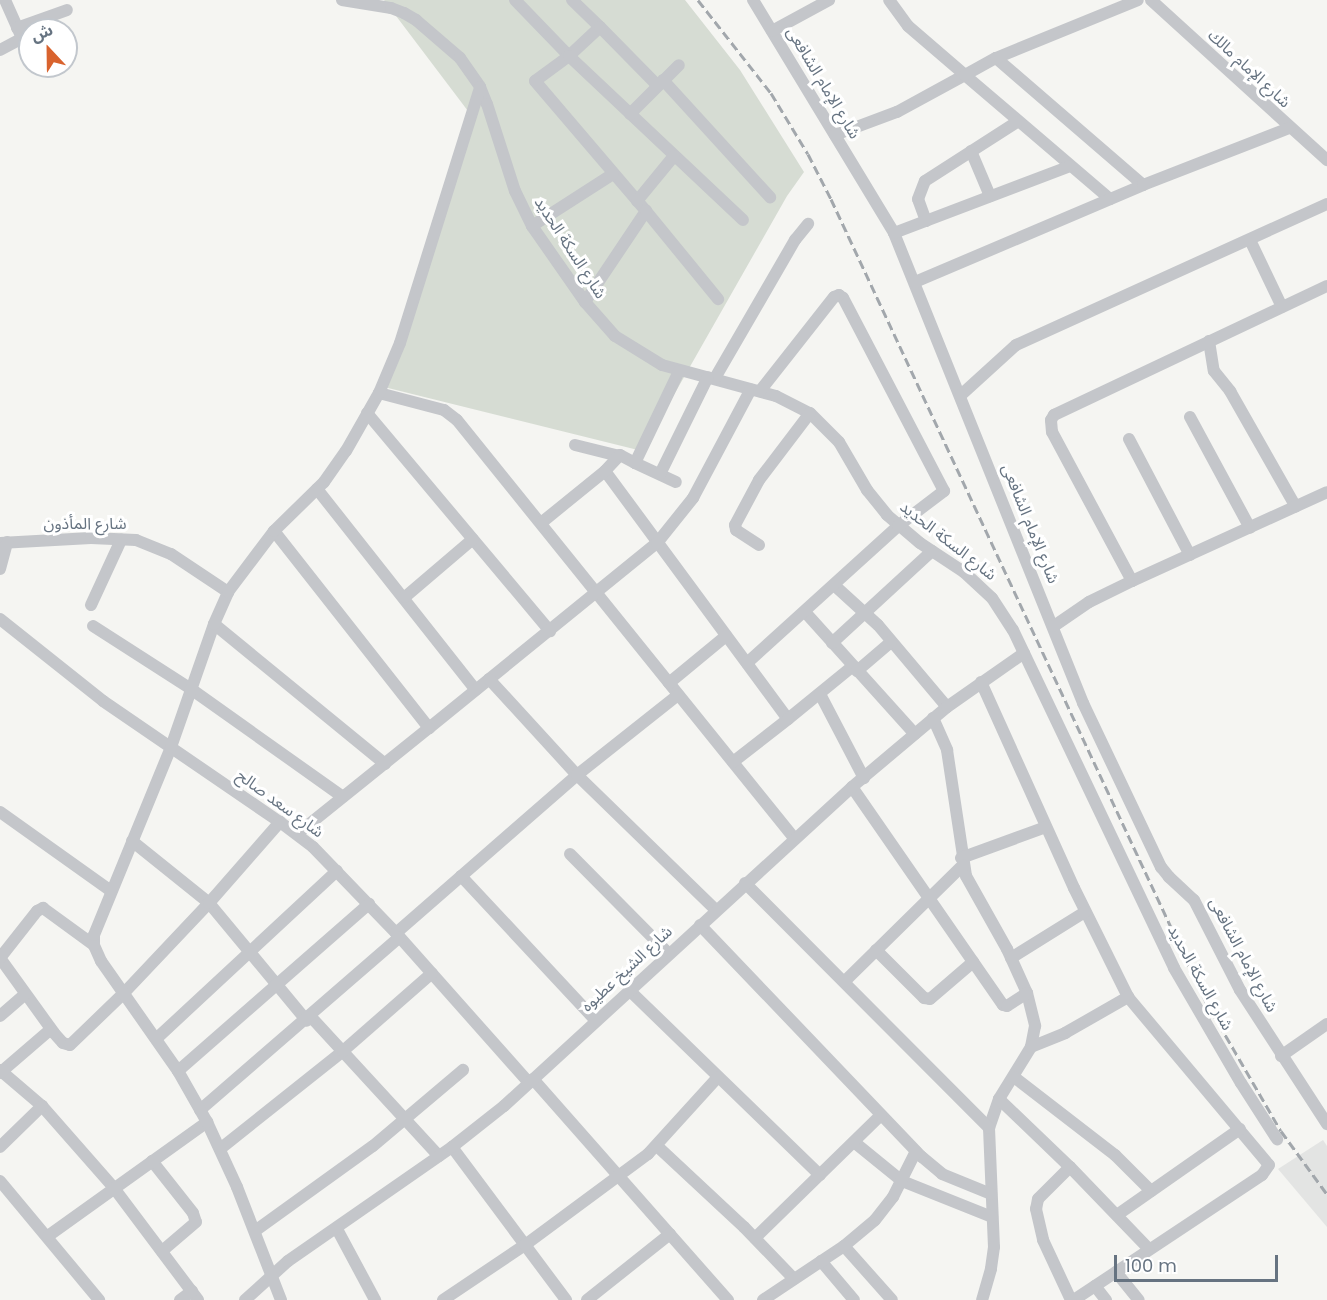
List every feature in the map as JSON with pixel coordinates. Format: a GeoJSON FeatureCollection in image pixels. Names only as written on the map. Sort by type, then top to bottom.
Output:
{"type":"FeatureCollection","features":[{"type":"Feature","properties":{"kind":"street"},"geometry":{"type":"LineString","coordinates":[[5,0],[18,32]]}},
{"type":"Feature","properties":{"kind":"street","name":"شارع السكة الحديد"},"geometry":{"type":"LineString","coordinates":[[342,0],[391,8],[416,20],[460,58],[480,87],[515,190],[532,226],[602,323],[630,347],[662,365],[755,390],[810,413],[834,435],[867,490],[898,526],[964,572],[992,598],[1008,621],[1024,653],[1174,968],[1235,1074],[1277,1139]]}},
{"type":"Feature","properties":{"kind":"street"},"geometry":{"type":"LineString","coordinates":[[515,0],[569,56],[743,220]]}},
{"type":"Feature","properties":{"kind":"street"},"geometry":{"type":"LineString","coordinates":[[572,0],[660,82],[770,197]]}},
{"type":"Feature","properties":{"kind":"street","name":"شارع الإمام الشافعى"},"geometry":{"type":"LineString","coordinates":[[753,0],[894,234],[961,395],[1083,703],[1161,867],[1194,900],[1232,976],[1281,1056],[1327,1124]]}},
{"type":"Feature","properties":{"kind":"street"},"geometry":{"type":"LineString","coordinates":[[772,31],[830,0]]}},
{"type":"Feature","properties":{"kind":"street"},"geometry":{"type":"LineString","coordinates":[[888,0],[908,26],[1017,122],[1110,199]]}},
{"type":"Feature","properties":{"kind":"street"},"geometry":{"type":"LineString","coordinates":[[835,135],[897,112],[996,58],[1138,0]]}},
{"type":"Feature","properties":{"kind":"street","name":"شارع الإمام مالك"},"geometry":{"type":"LineString","coordinates":[[1150,0],[1327,160]]}},
{"type":"Feature","properties":{"kind":"street"},"geometry":{"type":"LineString","coordinates":[[51,18],[67,10]]}},
{"type":"Feature","properties":{"kind":"street"},"geometry":{"type":"LineString","coordinates":[[600,27],[569,56],[535,81],[718,299]]}},
{"type":"Feature","properties":{"kind":"street"},"geometry":{"type":"LineString","coordinates":[[0,50],[18,35]]}},
{"type":"Feature","properties":{"kind":"street"},"geometry":{"type":"LineString","coordinates":[[996,58],[1143,185]]}},
{"type":"Feature","properties":{"kind":"street"},"geometry":{"type":"LineString","coordinates":[[630,114],[679,65]]}},
{"type":"Feature","properties":{"kind":"street"},"geometry":{"type":"LineString","coordinates":[[94,945],[97,926],[171,747],[214,624],[228,592],[274,531],[317,489],[346,451],[379,393],[400,343],[480,87]]}},
{"type":"Feature","properties":{"kind":"street"},"geometry":{"type":"LineString","coordinates":[[926,221],[918,199],[920,187],[939,170],[1017,122]]}},
{"type":"Feature","properties":{"kind":"street"},"geometry":{"type":"LineString","coordinates":[[915,282],[1143,185],[1289,128]]}},
{"type":"Feature","properties":{"kind":"street"},"geometry":{"type":"LineString","coordinates":[[971,151],[990,196]]}},
{"type":"Feature","properties":{"kind":"street"},"geometry":{"type":"LineString","coordinates":[[636,201],[674,156]]}},
{"type":"Feature","properties":{"kind":"street"},"geometry":{"type":"LineString","coordinates":[[894,234],[1070,166]]}},
{"type":"Feature","properties":{"kind":"street"},"geometry":{"type":"LineString","coordinates":[[532,226],[613,174]]}},
{"type":"Feature","properties":{"kind":"street"},"geometry":{"type":"LineString","coordinates":[[961,395],[1016,345],[1327,204]]}},
{"type":"Feature","properties":{"kind":"street"},"geometry":{"type":"LineString","coordinates":[[585,302],[646,212]]}},
{"type":"Feature","properties":{"kind":"street"},"geometry":{"type":"LineString","coordinates":[[660,474],[712,377],[795,240],[808,224]]}},
{"type":"Feature","properties":{"kind":"street"},"geometry":{"type":"LineString","coordinates":[[1250,240],[1282,307]]}},
{"type":"Feature","properties":{"kind":"street"},"geometry":{"type":"LineString","coordinates":[[1132,581],[1052,432],[1051,420],[1059,412],[1327,286]]}},
{"type":"Feature","properties":{"kind":"street"},"geometry":{"type":"LineString","coordinates":[[297,834],[657,543],[693,498],[755,390],[834,297],[839,295],[843,298],[944,491],[898,526],[747,663]]}},
{"type":"Feature","properties":{"kind":"street"},"geometry":{"type":"LineString","coordinates":[[1209,341],[1214,371],[1230,391],[1296,507]]}},
{"type":"Feature","properties":{"kind":"street"},"geometry":{"type":"LineString","coordinates":[[635,463],[679,370]]}},
{"type":"Feature","properties":{"kind":"street"},"geometry":{"type":"LineString","coordinates":[[379,393],[444,410],[457,420],[794,838]]}},
{"type":"Feature","properties":{"kind":"street"},"geometry":{"type":"LineString","coordinates":[[367,413],[550,631]]}},
{"type":"Feature","properties":{"kind":"street"},"geometry":{"type":"LineString","coordinates":[[759,545],[736,530],[735,525],[759,480],[810,413]]}},
{"type":"Feature","properties":{"kind":"street"},"geometry":{"type":"LineString","coordinates":[[1190,417],[1250,528]]}},
{"type":"Feature","properties":{"kind":"street"},"geometry":{"type":"LineString","coordinates":[[1129,439],[1190,555]]}},
{"type":"Feature","properties":{"kind":"street"},"geometry":{"type":"LineString","coordinates":[[575,445],[623,455],[676,482]]}},
{"type":"Feature","properties":{"kind":"street"},"geometry":{"type":"LineString","coordinates":[[541,523],[605,471],[619,456]]}},
{"type":"Feature","properties":{"kind":"street"},"geometry":{"type":"LineString","coordinates":[[605,471],[788,719]]}},
{"type":"Feature","properties":{"kind":"street"},"geometry":{"type":"LineString","coordinates":[[317,489],[405,597],[476,690]]}},
{"type":"Feature","properties":{"kind":"street"},"geometry":{"type":"LineString","coordinates":[[1054,626],[1089,602],[1327,492]]}},
{"type":"Feature","properties":{"kind":"street"},"geometry":{"type":"LineString","coordinates":[[274,531],[429,728]]}},
{"type":"Feature","properties":{"kind":"street","name":"شارع المأذون"},"geometry":{"type":"LineString","coordinates":[[3,543],[91,538],[136,540],[171,554],[228,592]]}},
{"type":"Feature","properties":{"kind":"street"},"geometry":{"type":"LineString","coordinates":[[405,597],[473,539]]}},
{"type":"Feature","properties":{"kind":"street"},"geometry":{"type":"LineString","coordinates":[[92,605],[121,540]]}},
{"type":"Feature","properties":{"kind":"street"},"geometry":{"type":"LineString","coordinates":[[0,569],[3,543]]}},
{"type":"Feature","properties":{"kind":"street"},"geometry":{"type":"LineString","coordinates":[[832,643],[932,551]]}},
{"type":"Feature","properties":{"kind":"street"},"geometry":{"type":"LineString","coordinates":[[834,585],[891,642],[947,707]]}},
{"type":"Feature","properties":{"kind":"street"},"geometry":{"type":"LineString","coordinates":[[805,612],[915,734]]}},
{"type":"Feature","properties":{"kind":"street","name":"شارع سعد صالح"},"geometry":{"type":"LineString","coordinates":[[0,620],[103,700],[297,834],[337,871],[620,1175],[728,1300]]}},
{"type":"Feature","properties":{"kind":"street"},"geometry":{"type":"LineString","coordinates":[[214,624],[385,764]]}},
{"type":"Feature","properties":{"kind":"street"},"geometry":{"type":"LineString","coordinates":[[93,626],[191,689],[343,797]]}},
{"type":"Feature","properties":{"kind":"street"},"geometry":{"type":"LineString","coordinates":[[669,683],[726,636]]}},
{"type":"Feature","properties":{"kind":"street"},"geometry":{"type":"LineString","coordinates":[[733,762],[891,642]]}},
{"type":"Feature","properties":{"kind":"street","name":"شارع الشيخ عطيوه"},"geometry":{"type":"LineString","coordinates":[[245,1300],[272,1274],[452,1147],[531,1081],[668,953],[852,787],[947,707],[1024,653]]}},
{"type":"Feature","properties":{"kind":"street"},"geometry":{"type":"LineString","coordinates":[[489,679],[577,775],[716,910]]}},
{"type":"Feature","properties":{"kind":"street"},"geometry":{"type":"LineString","coordinates":[[981,682],[1085,912],[1128,997],[1149,1026],[1268,1161],[1269,1168],[1072,1300],[1051,1262],[1036,1209],[1043,1193],[1070,1167]]}},
{"type":"Feature","properties":{"kind":"street"},"geometry":{"type":"LineString","coordinates":[[820,694],[864,778]]}},
{"type":"Feature","properties":{"kind":"street"},"geometry":{"type":"LineString","coordinates":[[200,1110],[309,1019],[461,876],[577,775],[678,695]]}},
{"type":"Feature","properties":{"kind":"street"},"geometry":{"type":"LineString","coordinates":[[933,718],[947,750],[962,862],[972,890],[990,917],[1027,993],[1035,1026],[1031,1047],[999,1099],[989,1128],[993,1258],[982,1300]]}},
{"type":"Feature","properties":{"kind":"street"},"geometry":{"type":"LineString","coordinates":[[852,787],[1003,1005],[1007,1006],[1027,993]]}},
{"type":"Feature","properties":{"kind":"street"},"geometry":{"type":"LineString","coordinates":[[0,812],[111,891]]}},
{"type":"Feature","properties":{"kind":"street"},"geometry":{"type":"LineString","coordinates":[[280,822],[209,903],[123,994],[69,1045],[63,1043],[51,1029],[0,958],[37,911],[43,908],[94,945],[123,994],[178,1071],[207,1122],[255,1231],[281,1300]]}},
{"type":"Feature","properties":{"kind":"street"},"geometry":{"type":"LineString","coordinates":[[845,981],[962,862],[1046,827]]}},
{"type":"Feature","properties":{"kind":"street"},"geometry":{"type":"LineString","coordinates":[[132,841],[209,903],[278,986],[343,1052],[439,1156]]}},
{"type":"Feature","properties":{"kind":"street"},"geometry":{"type":"LineString","coordinates":[[570,854],[668,953]]}},
{"type":"Feature","properties":{"kind":"street"},"geometry":{"type":"LineString","coordinates":[[156,1039],[337,871]]}},
{"type":"Feature","properties":{"kind":"street"},"geometry":{"type":"LineString","coordinates":[[461,876],[596,1020]]}},
{"type":"Feature","properties":{"kind":"street"},"geometry":{"type":"LineString","coordinates":[[745,883],[989,1128]]}},
{"type":"Feature","properties":{"kind":"street"},"geometry":{"type":"LineString","coordinates":[[178,1071],[278,986],[369,904]]}},
{"type":"Feature","properties":{"kind":"street"},"geometry":{"type":"LineString","coordinates":[[1011,958],[1085,912]]}},
{"type":"Feature","properties":{"kind":"street"},"geometry":{"type":"LineString","coordinates":[[700,925],[916,1151],[942,1174],[991,1194]]}},
{"type":"Feature","properties":{"kind":"street"},"geometry":{"type":"LineString","coordinates":[[876,950],[924,998],[930,999],[974,962]]}},
{"type":"Feature","properties":{"kind":"street"},"geometry":{"type":"LineString","coordinates":[[220,1149],[343,1052],[432,973]]}},
{"type":"Feature","properties":{"kind":"street"},"geometry":{"type":"LineString","coordinates":[[629,990],[820,1175]]}},
{"type":"Feature","properties":{"kind":"street"},"geometry":{"type":"LineString","coordinates":[[1,1015],[25,994]]}},
{"type":"Feature","properties":{"kind":"street"},"geometry":{"type":"LineString","coordinates":[[1031,1047],[1065,1033],[1128,997]]}},
{"type":"Feature","properties":{"kind":"street"},"geometry":{"type":"LineString","coordinates":[[1281,1056],[1327,1024]]}},
{"type":"Feature","properties":{"kind":"street"},"geometry":{"type":"LineString","coordinates":[[51,1029],[1,1071],[42,1106],[114,1188],[195,1296],[180,1300]]}},
{"type":"Feature","properties":{"kind":"street"},"geometry":{"type":"LineString","coordinates":[[255,1231],[405,1120],[463,1070]]}},
{"type":"Feature","properties":{"kind":"street"},"geometry":{"type":"LineString","coordinates":[[443,1300],[525,1245],[657,1146],[718,1077]]}},
{"type":"Feature","properties":{"kind":"street"},"geometry":{"type":"LineString","coordinates":[[1014,1077],[1107,1148],[1151,1191]]}},
{"type":"Feature","properties":{"kind":"street"},"geometry":{"type":"LineString","coordinates":[[999,1099],[1070,1167],[1149,1249]]}},
{"type":"Feature","properties":{"kind":"street"},"geometry":{"type":"LineString","coordinates":[[0,1147],[42,1106]]}},
{"type":"Feature","properties":{"kind":"street"},"geometry":{"type":"LineString","coordinates":[[755,1238],[881,1115]]}},
{"type":"Feature","properties":{"kind":"street"},"geometry":{"type":"LineString","coordinates":[[48,1236],[207,1122]]}},
{"type":"Feature","properties":{"kind":"street"},"geometry":{"type":"LineString","coordinates":[[1117,1215],[1240,1129]]}},
{"type":"Feature","properties":{"kind":"street"},"geometry":{"type":"LineString","coordinates":[[854,1142],[902,1181],[992,1217]]}},
{"type":"Feature","properties":{"kind":"street"},"geometry":{"type":"LineString","coordinates":[[657,1146],[755,1238],[794,1279]]}},
{"type":"Feature","properties":{"kind":"street"},"geometry":{"type":"LineString","coordinates":[[452,1147],[566,1300]]}},
{"type":"Feature","properties":{"kind":"street"},"geometry":{"type":"LineString","coordinates":[[763,1300],[778,1296],[794,1279],[844,1246],[874,1220],[902,1181],[916,1151]]}},
{"type":"Feature","properties":{"kind":"street"},"geometry":{"type":"LineString","coordinates":[[152,1161],[193,1213],[196,1222],[162,1251]]}},
{"type":"Feature","properties":{"kind":"street"},"geometry":{"type":"LineString","coordinates":[[0,1181],[99,1300]]}},
{"type":"Feature","properties":{"kind":"street"},"geometry":{"type":"LineString","coordinates":[[336,1228],[375,1300]]}},
{"type":"Feature","properties":{"kind":"street"},"geometry":{"type":"LineString","coordinates":[[587,1300],[670,1234]]}},
{"type":"Feature","properties":{"kind":"street"},"geometry":{"type":"LineString","coordinates":[[844,1246],[892,1300]]}},
{"type":"Feature","properties":{"kind":"street"},"geometry":{"type":"LineString","coordinates":[[821,1261],[854,1300]]}},
{"type":"Feature","properties":{"kind":"street"},"geometry":{"type":"LineString","coordinates":[[1116,1272],[1139,1300]]}},
{"type":"Feature","properties":{"kind":"street"},"geometry":{"type":"LineString","coordinates":[[1095,1286],[1106,1300]]}},
{"type":"Feature","properties":{"kind":"shaded area"},"geometry":{"type":"Polygon","coordinates":[[[384,0],[685,0],[740,70],[804,172],[787,196],[642,451],[380,386],[474,119],[384,0]]]}},
{"type":"Feature","properties":{"kind":"shaded area"},"geometry":{"type":"Polygon","coordinates":[[[1323,1140],[1327,1146],[1327,1227],[1278,1169],[1323,1140]]]}},
{"type":"Feature","properties":{"kind":"railway"},"geometry":{"type":"LineString","coordinates":[[698,0],[771,93],[808,154],[1205,1000],[1281,1131],[1327,1194]]}}]}
